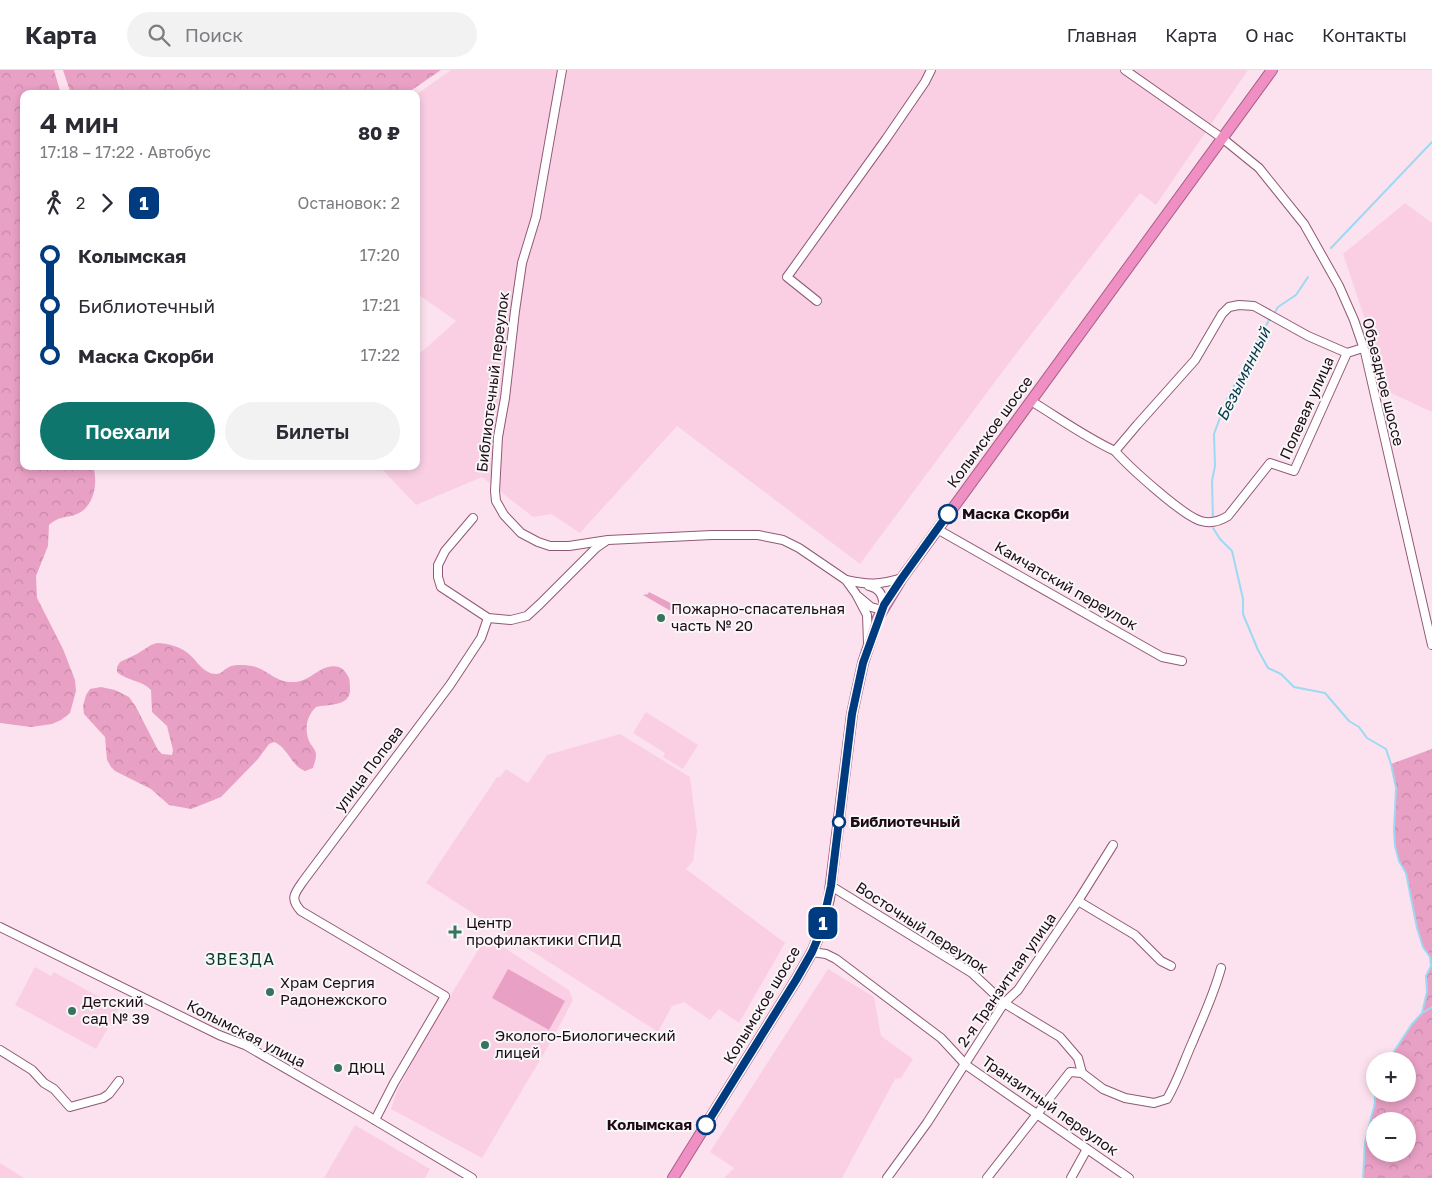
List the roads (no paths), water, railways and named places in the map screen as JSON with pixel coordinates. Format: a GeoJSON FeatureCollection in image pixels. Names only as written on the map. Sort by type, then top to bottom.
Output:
{"type":"FeatureCollection","features":[{"type":"Feature","properties":{"kind":"highway","name":"Колымское шоссе"},"geometry":{"type":"LineString","coordinates":[[673,1178],[796,980],[812,952],[824,920],[831,886],[852,714],[868,644],[883,608],[937,529],[1272,70]]}},
{"type":"Feature","properties":{"kind":"street","name":"Библиотечный переулок"},"geometry":{"type":"LineString","coordinates":[[562,70],[536,218],[522,263],[505,398],[498,437],[494,491],[496,502],[504,515],[521,533],[550,546],[569,546],[608,540],[751,535],[771,537],[799,548],[846,580],[865,585],[886,583],[902,578]]}},
{"type":"Feature","properties":{"kind":"street"},"geometry":{"type":"LineString","coordinates":[[817,301],[787,277],[886,139],[925,82],[931,70]]}},
{"type":"Feature","properties":{"kind":"street","name":"Объездное шоссе"},"geometry":{"type":"LineString","coordinates":[[1125,70],[1222,138],[1259,168],[1304,224],[1343,294],[1363,348],[1432,645]]}},
{"type":"Feature","properties":{"kind":"street"},"geometry":{"type":"LineString","coordinates":[[1031,401],[1092,440],[1115,451],[1195,360],[1222,314],[1229,307],[1239,305],[1254,306],[1308,336],[1347,353]]}},
{"type":"Feature","properties":{"kind":"street","name":"Полевая улица"},"geometry":{"type":"LineString","coordinates":[[1115,451],[1126,463],[1189,514],[1203,522],[1220,520],[1228,516],[1270,464],[1294,471],[1347,353],[1363,348]]}},
{"type":"Feature","properties":{"kind":"street"},"geometry":{"type":"LineString","coordinates":[[474,518],[445,551],[438,565],[438,577],[442,587],[488,618],[511,620],[527,616],[596,548],[608,540]]}},
{"type":"Feature","properties":{"kind":"street","name":"Камчатский переулок"},"geometry":{"type":"LineString","coordinates":[[937,529],[1162,657],[1182,661]]}},
{"type":"Feature","properties":{"kind":"street","name":"Библиотечный переулок"},"geometry":{"type":"LineString","coordinates":[[846,580],[856,594],[866,615],[868,644]]}},
{"type":"Feature","properties":{"kind":"street"},"geometry":{"type":"LineString","coordinates":[[856,594],[871,607],[883,608],[882,595],[877,588],[865,585]]}},
{"type":"Feature","properties":{"kind":"street","name":"улица Попова"},"geometry":{"type":"LineString","coordinates":[[375,1120],[394,1083],[445,996],[301,911],[295,904],[294,896],[453,680],[481,638],[488,618]]}},
{"type":"Feature","properties":{"kind":"street","name":"2-я Транзитная улица"},"geometry":{"type":"LineString","coordinates":[[887,1178],[966,1065],[1004,1003],[1018,990],[1113,845]]}},
{"type":"Feature","properties":{"kind":"street","name":"Восточный переулок"},"geometry":{"type":"LineString","coordinates":[[831,886],[972,973],[1004,1003],[1060,1037],[1078,1058],[1082,1073]]}},
{"type":"Feature","properties":{"kind":"street"},"geometry":{"type":"LineString","coordinates":[[1078,901],[1135,935],[1161,961],[1171,966]]}},
{"type":"Feature","properties":{"kind":"street","name":"Колымская улица"},"geometry":{"type":"LineString","coordinates":[[0,927],[245,1045],[472,1178]]}},
{"type":"Feature","properties":{"kind":"street","name":"Транзитный переулок"},"geometry":{"type":"LineString","coordinates":[[812,952],[826,954],[836,959],[941,1038],[966,1065],[1129,1178]]}},
{"type":"Feature","properties":{"kind":"street"},"geometry":{"type":"LineString","coordinates":[[987,1178],[1070,1072],[1082,1073],[1102,1089],[1125,1098],[1154,1103],[1167,1098],[1177,1081],[1204,1016],[1221,968]]}},
{"type":"Feature","properties":{"kind":"street"},"geometry":{"type":"LineString","coordinates":[[0,1050],[32,1070],[44,1083],[54,1089],[70,1107],[103,1098],[109,1094],[119,1080]]}},
{"type":"Feature","properties":{"kind":"street"},"geometry":{"type":"LineString","coordinates":[[1071,1178],[1087,1149]]}},
{"type":"Feature","properties":{"kind":"waterway","name":"Безымянный"},"geometry":{"type":"LineString","coordinates":[[1331,248],[1432,142]]}},
{"type":"Feature","properties":{"kind":"waterway","name":"Безымянный"},"geometry":{"type":"LineString","coordinates":[[1275,312],[1278,307],[1296,295],[1308,277]]}},
{"type":"Feature","properties":{"kind":"waterway","name":"Безымянный"},"geometry":{"type":"LineString","coordinates":[[1213,520],[1214,434],[1227,399],[1270,318]]}},
{"type":"Feature","properties":{"kind":"waterway","name":"Безымянный"},"geometry":{"type":"LineString","coordinates":[[1213,528],[1220,539],[1232,551],[1243,599],[1243,614],[1258,650],[1268,668],[1281,674],[1294,687],[1325,693],[1349,721],[1359,727],[1367,738],[1386,749],[1396,788],[1395,846],[1399,861],[1406,873],[1417,928],[1423,947],[1430,957],[1431,966],[1426,976],[1427,992],[1422,1013],[1412,1024],[1394,1052]]}},
{"type":"Feature","properties":{"kind":"waterway"},"geometry":{"type":"LineString","coordinates":[[1422,1013],[1432,1007]]}},
{"type":"Feature","properties":{"kind":"waterway","name":"Безымянный"},"geometry":{"type":"LineString","coordinates":[[1363,1178],[1365,1142],[1375,1102]]}},
{"type":"Feature","properties":{"kind":"place","name":"Маска Скорби"},"geometry":{"type":"Point","coordinates":[948,514]}},
{"type":"Feature","properties":{"kind":"place","name":"Пожарно-спасательная часть № 20"},"geometry":{"type":"Point","coordinates":[661,618]}},
{"type":"Feature","properties":{"kind":"place","name":"Библиотечный"},"geometry":{"type":"Point","coordinates":[839,822]}},
{"type":"Feature","properties":{"kind":"place","name":"Центр профилактики СПИД"},"geometry":{"type":"Point","coordinates":[455,932]}},
{"type":"Feature","properties":{"kind":"place","name":"Храм Сергия Радонежского"},"geometry":{"type":"Point","coordinates":[270,992]}},
{"type":"Feature","properties":{"kind":"place","name":"Детский сад № 39"},"geometry":{"type":"Point","coordinates":[72,1011]}},
{"type":"Feature","properties":{"kind":"place","name":"Эколого-Биологический лицей"},"geometry":{"type":"Point","coordinates":[485,1045]}},
{"type":"Feature","properties":{"kind":"place","name":"ДЮЦ"},"geometry":{"type":"Point","coordinates":[338,1068]}},
{"type":"Feature","properties":{"kind":"place","name":"Колымская"},"geometry":{"type":"Point","coordinates":[706,1125]}},
{"type":"Feature","properties":{"kind":"district","name":"ЗВЕЗДА"},"geometry":{"type":"Point","coordinates":[240,959]}}]}
